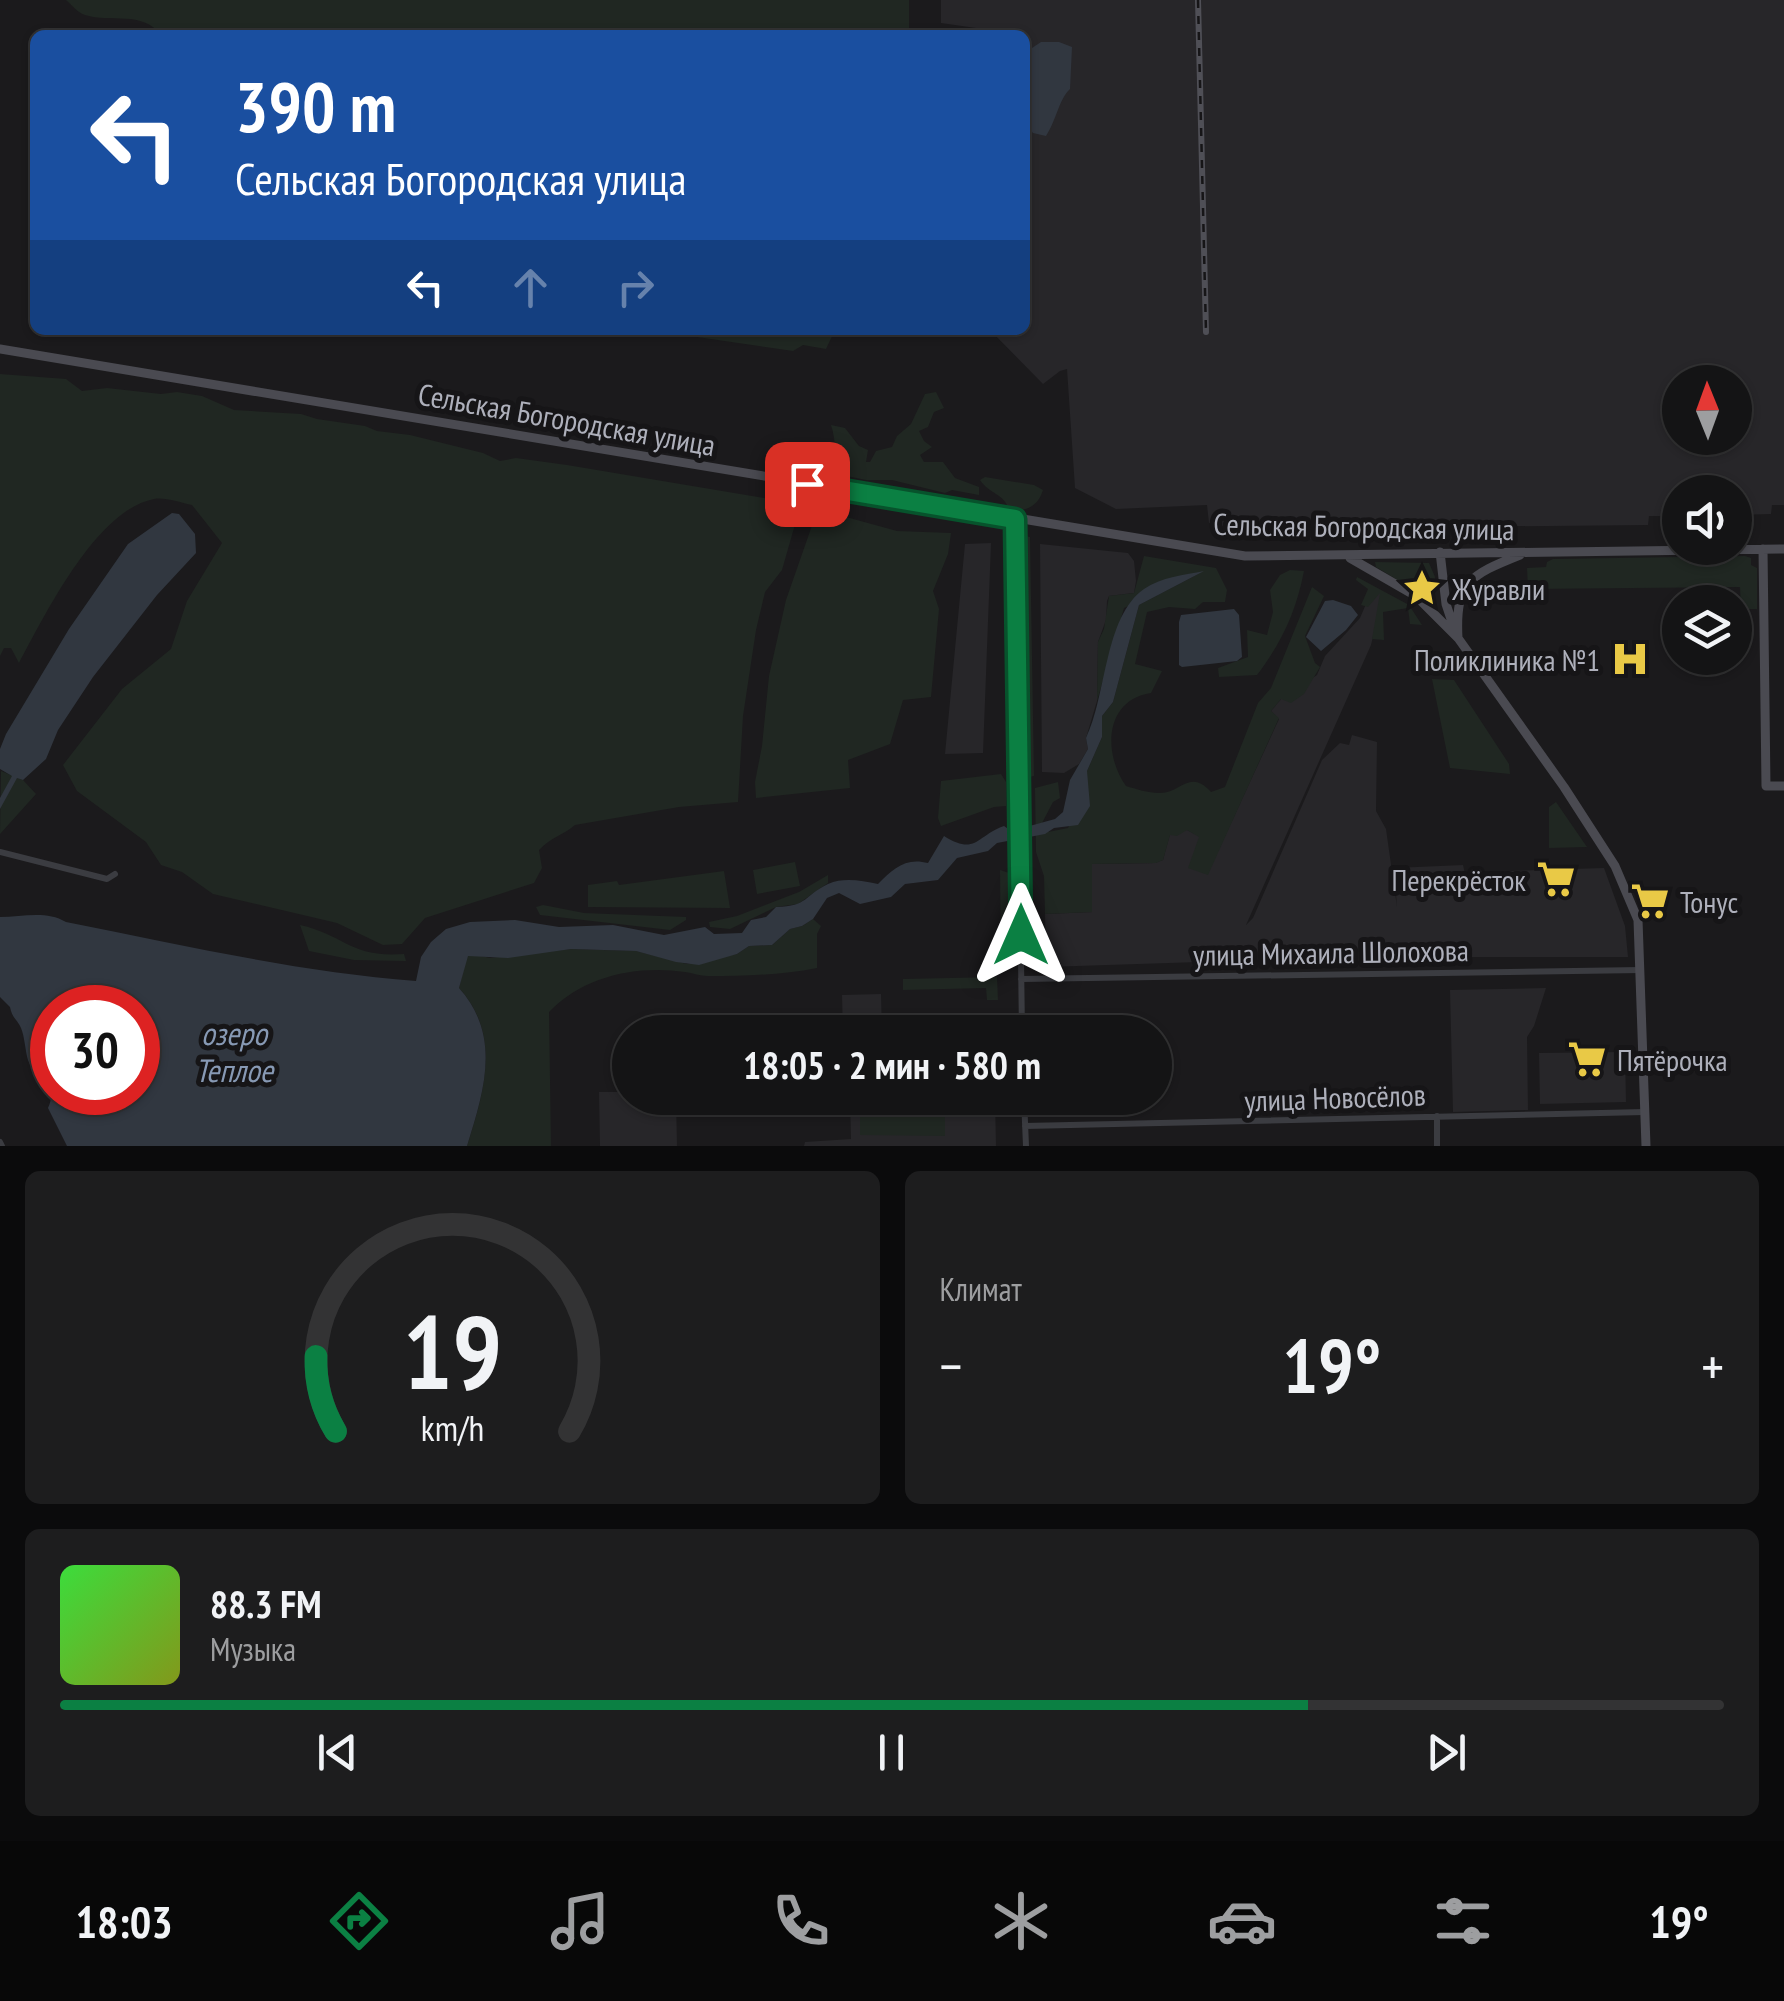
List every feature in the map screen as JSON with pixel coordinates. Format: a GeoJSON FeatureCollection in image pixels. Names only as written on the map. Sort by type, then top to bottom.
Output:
{"type":"FeatureCollection","features":[{"type":"Feature","properties":{"kind":"main road","name":"Сельская Богородская улица"},"geometry":{"type":"LineString","coordinates":[[0,349],[1245,556],[1784,549]]}},
{"type":"Feature","properties":{"kind":"main road"},"geometry":{"type":"LineString","coordinates":[[1763,549],[1766,786],[1784,786]]}},
{"type":"Feature","properties":{"kind":"main road"},"geometry":{"type":"LineString","coordinates":[[1440,552],[1446,604],[1458,638]]}},
{"type":"Feature","properties":{"kind":"main road"},"geometry":{"type":"LineString","coordinates":[[1458,638],[1460,593],[1486,570],[1531,553]]}},
{"type":"Feature","properties":{"kind":"main road"},"geometry":{"type":"LineString","coordinates":[[1347,556],[1416,596],[1458,638],[1615,866],[1638,920],[1646,1146]]}},
{"type":"Feature","properties":{"kind":"street"},"geometry":{"type":"LineString","coordinates":[[1015,519],[1022,1015]]}},
{"type":"Feature","properties":{"kind":"street"},"geometry":{"type":"LineString","coordinates":[[0,852],[107,880],[116,874]]}},
{"type":"Feature","properties":{"kind":"street","name":"улица Михаила Шолохова"},"geometry":{"type":"LineString","coordinates":[[1021,978],[1642,970]]}},
{"type":"Feature","properties":{"kind":"street","name":"улица Новосёлов"},"geometry":{"type":"LineString","coordinates":[[1025,1126],[1646,1112]]}},
{"type":"Feature","properties":{"kind":"street"},"geometry":{"type":"LineString","coordinates":[[1025,1115],[1026,1146]]}},
{"type":"Feature","properties":{"kind":"street"},"geometry":{"type":"LineString","coordinates":[[1437,1116],[1437,1146]]}},
{"type":"Feature","properties":{"kind":"shaded area"},"geometry":{"type":"Polygon","coordinates":[[[66,0],[909,0],[909,30],[156,30],[145,22],[95,17],[77,11],[66,0]]]}},
{"type":"Feature","properties":{"kind":"shaded area"},"geometry":{"type":"Polygon","coordinates":[[[941,0],[1784,0],[1784,505],[1772,505],[1771,514],[1752,515],[1752,475],[1662,475],[1662,516],[1649,516],[1648,525],[1429,527],[1397,530],[1396,535],[1305,539],[1304,527],[1236,529],[1209,523],[1207,505],[1116,509],[1075,488],[1067,369],[1043,384],[995,335],[1030,335],[1030,30],[990,30],[941,23],[941,0]]]}},
{"type":"Feature","properties":{"kind":"shaded area"},"geometry":{"type":"Polygon","coordinates":[[[683,335],[833,335],[826,349],[803,345],[793,351],[683,335]]]}},
{"type":"Feature","properties":{"kind":"shaded area"},"geometry":{"type":"Polygon","coordinates":[[[0,374],[66,379],[82,391],[107,388],[202,396],[234,410],[301,414],[365,426],[483,453],[500,461],[516,458],[567,465],[788,502],[795,516],[794,528],[782,570],[765,592],[756,630],[743,716],[738,802],[679,807],[575,825],[539,850],[542,868],[534,883],[425,918],[402,944],[383,945],[337,923],[213,894],[182,872],[161,865],[146,842],[77,791],[63,765],[122,689],[171,649],[187,601],[222,543],[192,505],[154,499],[133,507],[112,523],[74,567],[19,663],[11,648],[4,648],[0,656],[0,374]]]}},
{"type":"Feature","properties":{"kind":"shaded area"},"geometry":{"type":"Polygon","coordinates":[[[936,392],[944,408],[934,412],[928,427],[919,431],[932,447],[920,455],[924,462],[943,462],[955,478],[979,487],[979,495],[952,490],[945,493],[892,480],[866,480],[832,473],[841,468],[831,425],[845,428],[859,446],[868,450],[866,462],[870,462],[876,451],[892,447],[897,436],[911,424],[925,394],[936,392]]]}},
{"type":"Feature","properties":{"kind":"shaded area"},"geometry":{"type":"Polygon","coordinates":[[[985,477],[1043,490],[1030,507],[1009,510],[1004,500],[980,480],[985,477]]]}},
{"type":"Feature","properties":{"kind":"shaded area"},"geometry":{"type":"Polygon","coordinates":[[[816,514],[846,517],[897,531],[951,533],[948,554],[933,591],[939,609],[931,697],[903,700],[890,744],[848,760],[850,788],[756,798],[769,676],[786,600],[816,514]]]}},
{"type":"Feature","properties":{"kind":"shaded area"},"geometry":{"type":"Polygon","coordinates":[[[1025,536],[1030,537],[1034,776],[1029,777],[1025,536]]]}},
{"type":"Feature","properties":{"kind":"shaded area"},"geometry":{"type":"Polygon","coordinates":[[[991,543],[983,753],[945,754],[965,544],[991,543]]]}},
{"type":"Feature","properties":{"kind":"shaded area"},"geometry":{"type":"Polygon","coordinates":[[[1040,544],[1128,553],[1134,561],[1134,593],[1109,596],[1107,601],[1106,620],[1098,642],[1097,701],[1086,738],[1088,749],[1079,764],[1064,773],[1042,772],[1040,544]]]}},
{"type":"Feature","properties":{"kind":"shaded area"},"geometry":{"type":"Polygon","coordinates":[[[1144,556],[1216,568],[1227,590],[1225,602],[1203,602],[1195,609],[1169,607],[1147,612],[1135,664],[1162,671],[1151,693],[1135,698],[1116,717],[1111,744],[1126,786],[1159,793],[1191,782],[1211,792],[1225,787],[1258,703],[1271,688],[1312,587],[1324,596],[1305,636],[1320,667],[1304,694],[1291,703],[1281,699],[1271,711],[1279,718],[1208,875],[1188,868],[1199,837],[1187,830],[1170,835],[1163,860],[1156,863],[1092,864],[1092,912],[1045,914],[1044,876],[1036,852],[1035,788],[1058,782],[1060,798],[1053,802],[1042,823],[1048,832],[1068,828],[1086,791],[1087,771],[1102,737],[1102,716],[1113,702],[1139,605],[1200,573],[1124,608],[1097,701],[1098,642],[1109,596],[1134,593],[1144,556]]]}},
{"type":"Feature","properties":{"kind":"shaded area"},"geometry":{"type":"Polygon","coordinates":[[[1662,557],[1662,565],[1751,565],[1757,568],[1757,609],[1752,609],[1752,585],[1528,589],[1527,568],[1546,567],[1553,559],[1662,557]]]}},
{"type":"Feature","properties":{"kind":"shaded area"},"geometry":{"type":"Polygon","coordinates":[[[1375,562],[1429,563],[1435,577],[1434,595],[1426,597],[1376,567],[1375,562]]]}},
{"type":"Feature","properties":{"kind":"shaded area"},"geometry":{"type":"Polygon","coordinates":[[[1290,570],[1304,571],[1301,586],[1287,626],[1266,663],[1257,675],[1219,677],[1218,668],[1248,657],[1247,630],[1267,635],[1273,612],[1270,590],[1280,575],[1290,570]]]}},
{"type":"Feature","properties":{"kind":"shaded area"},"geometry":{"type":"Polygon","coordinates":[[[1357,577],[1409,605],[1422,625],[1410,624],[1408,608],[1383,612],[1384,640],[1372,639],[1380,593],[1368,607],[1361,605],[1368,589],[1357,577]]]}},
{"type":"Feature","properties":{"kind":"shaded area"},"geometry":{"type":"Polygon","coordinates":[[[1372,590],[1383,594],[1371,645],[1246,925],[1253,918],[1322,760],[1340,743],[1349,745],[1352,735],[1377,742],[1376,811],[1386,829],[1397,907],[1394,868],[1463,865],[1469,891],[1510,895],[1510,871],[1604,868],[1625,926],[1628,957],[1403,957],[1401,961],[1335,961],[1234,959],[1233,955],[1230,961],[1046,967],[1045,914],[1092,912],[1092,864],[1155,863],[1163,860],[1170,834],[1187,830],[1220,847],[1279,719],[1271,711],[1281,699],[1317,675],[1325,656],[1360,618],[1372,590]]]}},
{"type":"Feature","properties":{"kind":"shaded area"},"geometry":{"type":"Polygon","coordinates":[[[1432,679],[1454,680],[1509,764],[1510,774],[1450,768],[1432,679]]]}},
{"type":"Feature","properties":{"kind":"shaded area"},"geometry":{"type":"Polygon","coordinates":[[[1,771],[23,780],[36,794],[0,834],[1,771]]]}},
{"type":"Feature","properties":{"kind":"shaded area"},"geometry":{"type":"Polygon","coordinates":[[[1001,774],[1006,782],[1006,806],[941,826],[941,781],[1001,774]]]}},
{"type":"Feature","properties":{"kind":"shaded area"},"geometry":{"type":"Polygon","coordinates":[[[1556,802],[1587,847],[1549,848],[1549,807],[1556,802]]]}},
{"type":"Feature","properties":{"kind":"shaded area"},"geometry":{"type":"Polygon","coordinates":[[[795,862],[800,886],[757,894],[753,870],[795,862]]]}},
{"type":"Feature","properties":{"kind":"shaded area"},"geometry":{"type":"Polygon","coordinates":[[[1000,870],[1012,874],[1011,967],[1001,967],[1000,870]]]}},
{"type":"Feature","properties":{"kind":"shaded area"},"geometry":{"type":"Polygon","coordinates":[[[724,871],[730,908],[588,907],[588,885],[617,881],[619,885],[724,871]]]}},
{"type":"Feature","properties":{"kind":"shaded area"},"geometry":{"type":"Polygon","coordinates":[[[828,875],[828,883],[798,904],[776,907],[730,929],[710,927],[709,922],[737,916],[799,892],[828,875]]]}},
{"type":"Feature","properties":{"kind":"shaded area"},"geometry":{"type":"Polygon","coordinates":[[[536,907],[584,913],[686,920],[670,930],[540,915],[536,907]]]}},
{"type":"Feature","properties":{"kind":"shaded area"},"geometry":{"type":"Polygon","coordinates":[[[813,919],[821,926],[817,934],[817,968],[722,976],[648,970],[612,976],[578,990],[549,1012],[551,1146],[467,1146],[486,1064],[481,1025],[459,988],[467,956],[490,958],[571,949],[636,951],[687,964],[737,954],[749,946],[772,945],[790,929],[813,919]]]}},
{"type":"Feature","properties":{"kind":"shaded area"},"geometry":{"type":"Polygon","coordinates":[[[300,925],[371,953],[404,954],[406,961],[354,960],[309,951],[300,925]]]}},
{"type":"Feature","properties":{"kind":"shaded area"},"geometry":{"type":"Polygon","coordinates":[[[997,977],[998,1000],[987,1000],[986,988],[903,990],[903,979],[997,977]]]}},
{"type":"Feature","properties":{"kind":"shaded area"},"geometry":{"type":"Polygon","coordinates":[[[1546,988],[1527,1037],[1528,1110],[1453,1112],[1450,990],[1546,988]]]}},
{"type":"Feature","properties":{"kind":"shaded area"},"geometry":{"type":"Polygon","coordinates":[[[881,994],[882,1015],[843,1015],[842,995],[881,994]]]}},
{"type":"Feature","properties":{"kind":"shaded area"},"geometry":{"type":"Polygon","coordinates":[[[1625,1052],[1626,1102],[1540,1104],[1539,1053],[1625,1052]]]}},
{"type":"Feature","properties":{"kind":"shaded area"},"geometry":{"type":"Polygon","coordinates":[[[599,1092],[612,1092],[612,1115],[676,1115],[677,1146],[600,1146],[599,1092]]]}},
{"type":"Feature","properties":{"kind":"shaded area"},"geometry":{"type":"Polygon","coordinates":[[[850,1115],[995,1115],[996,1146],[804,1146],[805,1142],[851,1139],[850,1115]]]}},
{"type":"Feature","properties":{"kind":"shaded area"},"geometry":{"type":"Polygon","coordinates":[[[860,1115],[945,1115],[945,1136],[860,1135],[860,1115]]]}},
{"type":"Feature","properties":{"kind":"water"},"geometry":{"type":"Polygon","coordinates":[[[1041,42],[1072,47],[1070,89],[1046,136],[1030,130],[1030,49],[1041,42]]]}},
{"type":"Feature","properties":{"kind":"water"},"geometry":{"type":"Polygon","coordinates":[[[172,513],[179,514],[195,534],[196,553],[157,595],[93,677],[58,730],[46,759],[23,780],[17,778],[0,809],[0,798],[12,776],[0,769],[0,749],[6,734],[69,629],[128,544],[172,513]]]}},
{"type":"Feature","properties":{"kind":"water","name":"озеро Теплое"},"geometry":{"type":"Polygon","coordinates":[[[1204,571],[1139,605],[1113,702],[1102,716],[1102,737],[1087,771],[1090,806],[1078,825],[997,843],[988,851],[957,858],[938,880],[905,884],[891,897],[860,904],[839,893],[827,898],[813,919],[790,929],[772,945],[749,946],[737,954],[699,965],[636,951],[571,949],[508,958],[468,956],[459,988],[481,1025],[486,1064],[467,1146],[67,1146],[52,1115],[160,1115],[160,985],[30,985],[30,1064],[21,1028],[0,997],[0,917],[50,916],[240,957],[416,981],[421,957],[431,942],[446,929],[470,922],[515,920],[559,927],[613,925],[664,935],[705,927],[714,934],[742,933],[751,920],[766,917],[776,907],[800,902],[828,884],[847,880],[878,884],[906,863],[928,863],[944,836],[970,844],[1004,826],[1011,831],[1055,819],[1063,812],[1070,780],[1088,749],[1086,738],[1121,618],[1144,589],[1165,579],[1204,571]]]}},
{"type":"Feature","properties":{"kind":"water"},"geometry":{"type":"Polygon","coordinates":[[[1325,601],[1351,606],[1358,615],[1321,651],[1306,637],[1325,601]]]}},
{"type":"Feature","properties":{"kind":"water"},"geometry":{"type":"Polygon","coordinates":[[[1234,609],[1239,615],[1242,657],[1237,661],[1179,665],[1181,615],[1234,609]]]}},
{"type":"Feature","properties":{"kind":"railway"},"geometry":{"type":"LineString","coordinates":[[1198,0],[1206,332]]}},
{"type":"Feature","properties":{"kind":"place","name":"Журавли"},"geometry":{"type":"Point","coordinates":[1422,588]}},
{"type":"Feature","properties":{"kind":"place","name":"Поликлиника №1"},"geometry":{"type":"Point","coordinates":[1630,659]}},
{"type":"Feature","properties":{"kind":"place","name":"Перекрёсток"},"geometry":{"type":"Point","coordinates":[1556,879]}},
{"type":"Feature","properties":{"kind":"place","name":"Тонус"},"geometry":{"type":"Point","coordinates":[1650,901]}},
{"type":"Feature","properties":{"kind":"place","name":"Пятёрочка"},"geometry":{"type":"Point","coordinates":[1587,1059]}},
{"type":"Feature","properties":{"kind":"route"},"geometry":{"type":"LineString","coordinates":[[807,484],[1015,519],[1021,935]]}}]}
